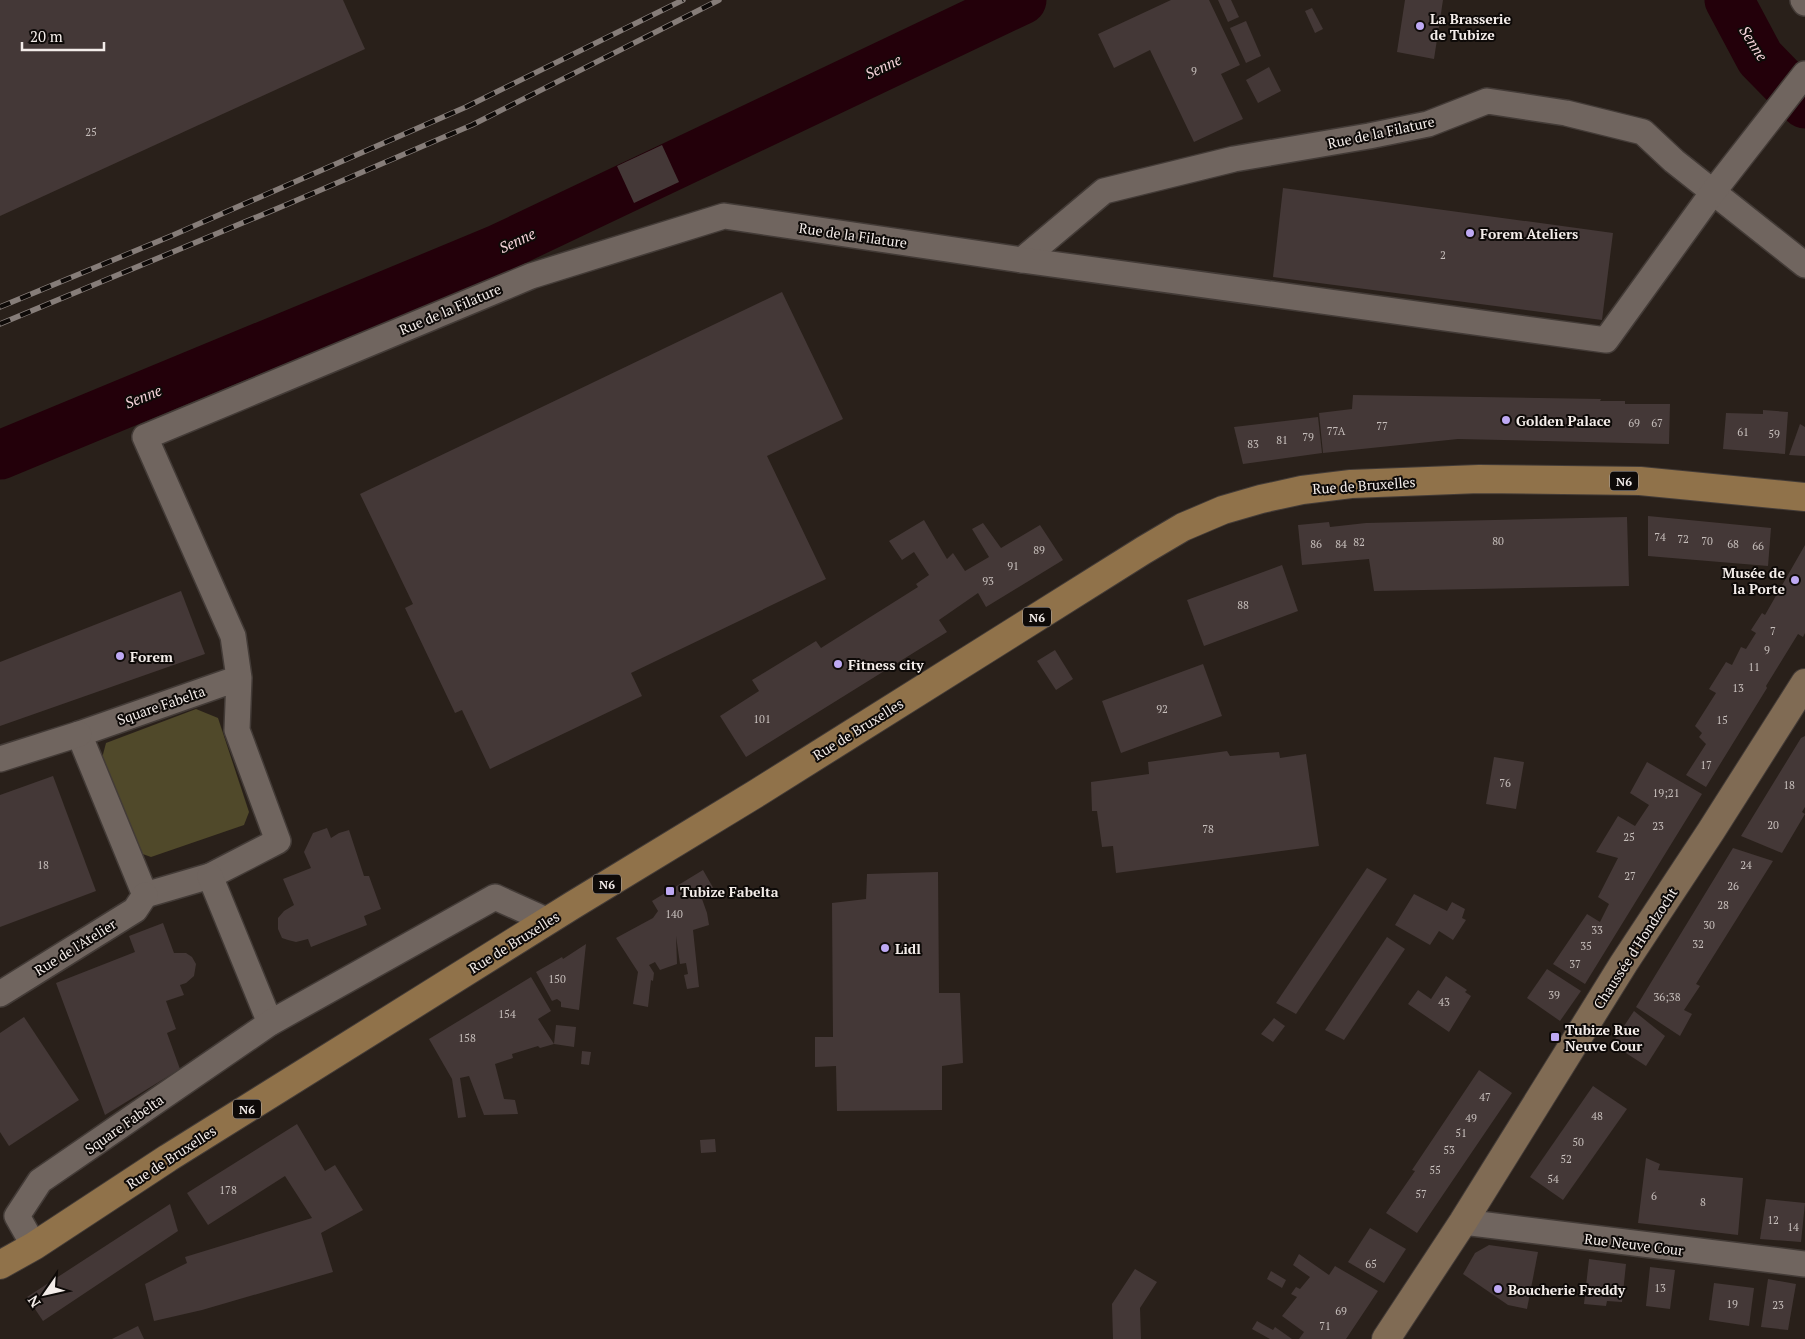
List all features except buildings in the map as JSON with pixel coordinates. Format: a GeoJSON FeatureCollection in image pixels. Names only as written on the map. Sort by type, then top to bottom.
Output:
{"type":"FeatureCollection","features":[{"type":"Feature","properties":{"kind":"main road","name":"Rue de Bruxelles"},"geometry":{"type":"LineString","coordinates":[[0,1265],[34,1246],[168,1158],[548,920],[757,793],[1183,527],[1223,510],[1261,499],[1302,490],[1351,484],[1479,479],[1640,481],[1805,497]]}},
{"type":"Feature","properties":{"kind":"main road","name":"Chaussée d'Hondzocht"},"geometry":{"type":"LineString","coordinates":[[1386,1339],[1464,1222],[1624,963],[1803,692]]}},
{"type":"Feature","properties":{"kind":"street"},"geometry":{"type":"LineString","coordinates":[[1713,192],[1805,74]]}},
{"type":"Feature","properties":{"kind":"street","name":"Rue de la Filature"},"geometry":{"type":"LineString","coordinates":[[1022,260],[1104,191],[1234,159],[1428,124],[1487,101],[1566,113],[1643,132],[1674,161],[1805,265]]}},
{"type":"Feature","properties":{"kind":"street","name":"Rue de la Filature"},"geometry":{"type":"LineString","coordinates":[[239,678],[234,636],[145,437],[531,276],[724,216],[1022,260],[1606,340],[1713,192]]}},
{"type":"Feature","properties":{"kind":"street"},"geometry":{"type":"LineString","coordinates":[[0,759],[79,734],[145,895],[210,876],[278,841],[237,730],[239,678]]}},
{"type":"Feature","properties":{"kind":"street","name":"Square Fabelta"},"geometry":{"type":"LineString","coordinates":[[79,734],[239,678]]}},
{"type":"Feature","properties":{"kind":"street"},"geometry":{"type":"LineString","coordinates":[[210,876],[270,1023]]}},
{"type":"Feature","properties":{"kind":"street","name":"Rue de l'Atelier"},"geometry":{"type":"LineString","coordinates":[[0,994],[135,910],[145,895]]}},
{"type":"Feature","properties":{"kind":"street","name":"Square Fabelta"},"geometry":{"type":"LineString","coordinates":[[34,1246],[17,1216],[40,1182],[270,1023],[495,897],[548,920]]}},
{"type":"Feature","properties":{"kind":"street","name":"Rue Neuve Cour"},"geometry":{"type":"LineString","coordinates":[[1464,1222],[1805,1264]]}},
{"type":"Feature","properties":{"kind":"shaded area"},"geometry":{"type":"Polygon","coordinates":[[[196,709],[218,718],[249,812],[244,825],[151,857],[137,852],[101,762],[106,743],[196,709]]]}},
{"type":"Feature","properties":{"kind":"waterway","name":"Senne"},"geometry":{"type":"LineString","coordinates":[[0,455],[498,249],[1022,0]]}},
{"type":"Feature","properties":{"kind":"waterway","name":"Senne"},"geometry":{"type":"LineString","coordinates":[[1729,0],[1760,58],[1805,104]]}},
{"type":"Feature","properties":{"kind":"railway"},"geometry":{"type":"LineString","coordinates":[[0,307],[171,236],[466,107],[683,0]]}},
{"type":"Feature","properties":{"kind":"railway"},"geometry":{"type":"LineString","coordinates":[[0,324],[472,125],[719,0]]}},
{"type":"Feature","properties":{"kind":"place","name":"La Brasserie de Tubize"},"geometry":{"type":"Point","coordinates":[1420,26]}},
{"type":"Feature","properties":{"kind":"place","name":"Forem Ateliers"},"geometry":{"type":"Point","coordinates":[1470,233]}},
{"type":"Feature","properties":{"kind":"place","name":"Golden Palace"},"geometry":{"type":"Point","coordinates":[1506,420]}},
{"type":"Feature","properties":{"kind":"place","name":"Musée de la Porte"},"geometry":{"type":"Point","coordinates":[1795,580]}},
{"type":"Feature","properties":{"kind":"place","name":"Forem"},"geometry":{"type":"Point","coordinates":[120,656]}},
{"type":"Feature","properties":{"kind":"place","name":"Fitness city"},"geometry":{"type":"Point","coordinates":[838,664]}},
{"type":"Feature","properties":{"kind":"place","name":"Tubize Fabelta"},"geometry":{"type":"Point","coordinates":[670,891]}},
{"type":"Feature","properties":{"kind":"place","name":"Lidl"},"geometry":{"type":"Point","coordinates":[885,948]}},
{"type":"Feature","properties":{"kind":"place","name":"Tubize Rue Neuve Cour"},"geometry":{"type":"Point","coordinates":[1555,1037]}},
{"type":"Feature","properties":{"kind":"place","name":"Boucherie Freddy"},"geometry":{"type":"Point","coordinates":[1498,1289]}}]}
